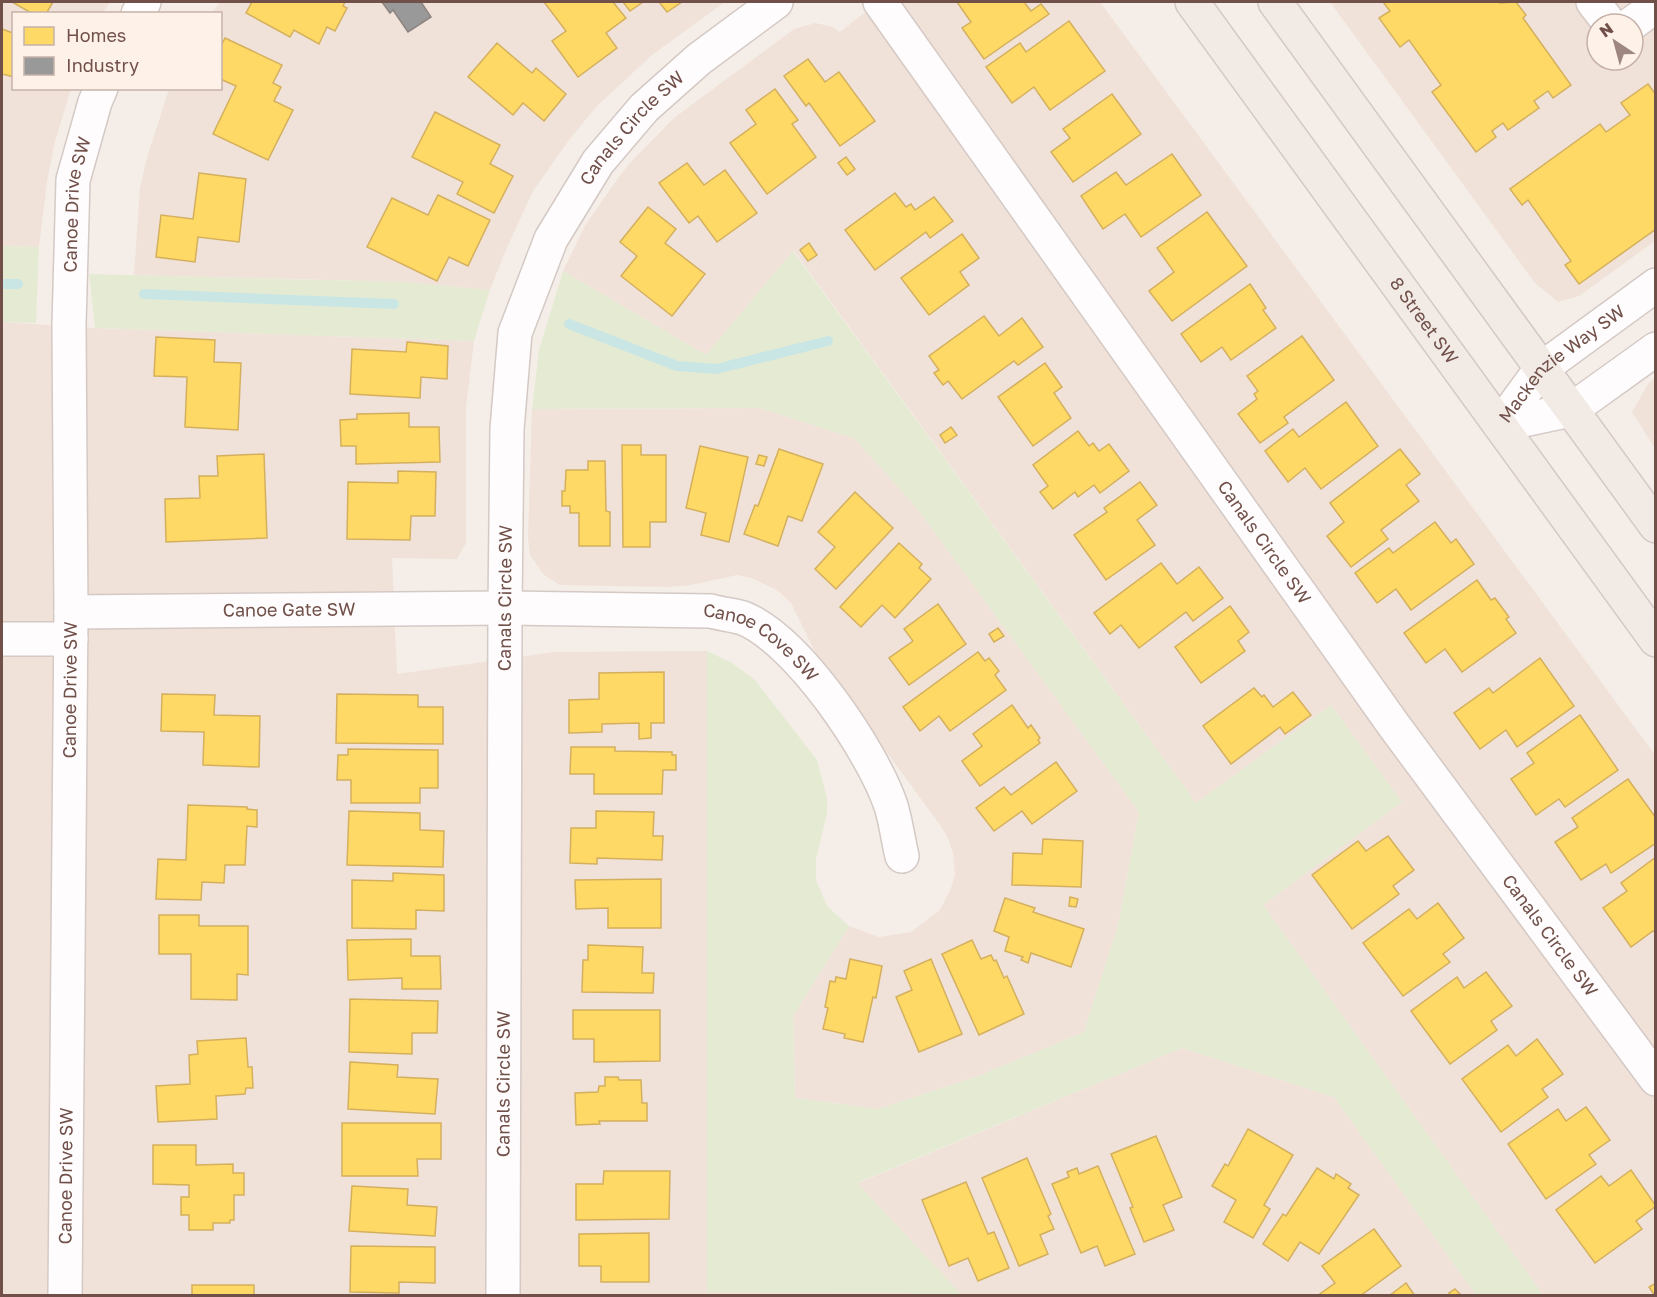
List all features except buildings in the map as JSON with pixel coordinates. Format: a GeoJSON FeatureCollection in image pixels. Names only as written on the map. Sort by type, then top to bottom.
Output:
{"type":"FeatureCollection","features":[{"type":"Feature","properties":{"kind":"main road","name":"8 Street SW"},"geometry":{"type":"LineString","coordinates":[[1192,2],[1656,640]]}},
{"type":"Feature","properties":{"kind":"main road"},"geometry":{"type":"LineString","coordinates":[[1275,2],[1656,526]]}},
{"type":"Feature","properties":{"kind":"street","name":"Canals Circle SW"},"geometry":{"type":"LineString","coordinates":[[503,1296],[507,429],[515,333],[551,239],[598,162],[644,108],[699,59],[776,2]]}},
{"type":"Feature","properties":{"kind":"street","name":"Canals Circle SW"},"geometry":{"type":"LineString","coordinates":[[880,2],[1395,727],[1656,1079]]}},
{"type":"Feature","properties":{"kind":"street","name":"Canoe Drive SW"},"geometry":{"type":"LineString","coordinates":[[65,1296],[71,626],[69,324],[73,180],[94,102],[100,90]]}},
{"type":"Feature","properties":{"kind":"street","name":"Mackenzie Way SW"},"geometry":{"type":"LineString","coordinates":[[1500,425],[1541,369],[1656,285]]}},
{"type":"Feature","properties":{"kind":"street","name":"Mackenzie Way SW"},"geometry":{"type":"LineString","coordinates":[[1500,425],[1571,410],[1656,349]]}},
{"type":"Feature","properties":{"kind":"street","name":"Canoe Gate SW"},"geometry":{"type":"LineString","coordinates":[[2,639],[71,626],[505,608]]}},
{"type":"Feature","properties":{"kind":"street","name":"Canoe Cove SW"},"geometry":{"type":"LineString","coordinates":[[505,608],[711,611],[743,618],[770,634],[796,658],[835,706],[874,767],[891,807],[902,856]]}},
{"type":"Feature","properties":{"kind":"shaded area"},"geometry":{"type":"Polygon","coordinates":[[[2,2],[110,2],[104,12],[12,12],[12,90],[71,90],[55,141],[47,181],[39,247],[2,246],[2,2]]]}},
{"type":"Feature","properties":{"kind":"shaded area"},"geometry":{"type":"Polygon","coordinates":[[[220,2],[725,2],[652,55],[596,107],[569,140],[533,191],[490,290],[406,282],[134,275],[140,188],[146,161],[169,90],[222,90],[222,12],[213,12],[220,2]]]}},
{"type":"Feature","properties":{"kind":"shaded area"},"geometry":{"type":"Polygon","coordinates":[[[878,2],[1100,2],[1655,755],[1655,1295],[1543,1295],[1263,905],[1402,802],[1331,705],[1196,803],[794,251],[706,355],[563,271],[585,226],[611,188],[628,165],[674,118],[794,29],[815,23],[830,26],[840,32],[878,2]]]}},
{"type":"Feature","properties":{"kind":"shaded area"},"geometry":{"type":"Polygon","coordinates":[[[1330,2],[1655,2],[1655,241],[1579,296],[1558,302],[1535,283],[1330,2]]]}},
{"type":"Feature","properties":{"kind":"shaded area"},"geometry":{"type":"Polygon","coordinates":[[[2,322],[95,328],[474,341],[466,407],[466,543],[457,559],[392,558],[397,674],[555,652],[707,651],[707,1291],[914,1293],[917,1295],[2,1296],[2,322]]]}},
{"type":"Feature","properties":{"kind":"shaded area"},"geometry":{"type":"Polygon","coordinates":[[[1655,378],[1655,448],[1632,412],[1648,384],[1655,378]]]}},
{"type":"Feature","properties":{"kind":"shaded area"},"geometry":{"type":"Polygon","coordinates":[[[760,408],[854,438],[917,508],[1139,812],[1118,926],[1084,1032],[981,1075],[878,1109],[795,1098],[793,1016],[849,926],[879,937],[911,932],[940,910],[955,875],[953,853],[947,836],[818,658],[791,603],[777,590],[751,578],[737,575],[691,585],[669,587],[560,585],[544,575],[530,555],[528,538],[532,409],[760,408]]]}},
{"type":"Feature","properties":{"kind":"shaded area"},"geometry":{"type":"Polygon","coordinates":[[[1182,1048],[1334,1097],[1476,1295],[962,1295],[856,1184],[1182,1048]]]}},
{"type":"Feature","properties":{"kind":"green space"},"geometry":{"type":"Polygon","coordinates":[[[2,246],[39,247],[36,323],[2,322],[2,246]]]}},
{"type":"Feature","properties":{"kind":"green space"},"geometry":{"type":"Polygon","coordinates":[[[793,251],[1196,803],[1331,705],[1402,802],[1263,905],[1543,1295],[1476,1295],[1334,1097],[1182,1048],[857,1183],[962,1295],[707,1292],[707,651],[732,663],[755,680],[817,760],[827,798],[827,813],[816,859],[816,880],[827,906],[849,926],[793,1016],[795,1098],[878,1109],[981,1075],[1084,1032],[1118,926],[1139,812],[917,508],[854,438],[760,408],[532,409],[539,350],[563,271],[706,355],[793,251]]]}},
{"type":"Feature","properties":{"kind":"green space"},"geometry":{"type":"Polygon","coordinates":[[[89,274],[406,282],[490,290],[474,341],[95,328],[89,274]]]}},
{"type":"Feature","properties":{"kind":"waterway"},"geometry":{"type":"LineString","coordinates":[[2,284],[18,284]]}},
{"type":"Feature","properties":{"kind":"waterway"},"geometry":{"type":"LineString","coordinates":[[144,294],[394,304]]}},
{"type":"Feature","properties":{"kind":"waterway"},"geometry":{"type":"LineString","coordinates":[[569,324],[677,366],[716,369],[828,341]]}}]}
